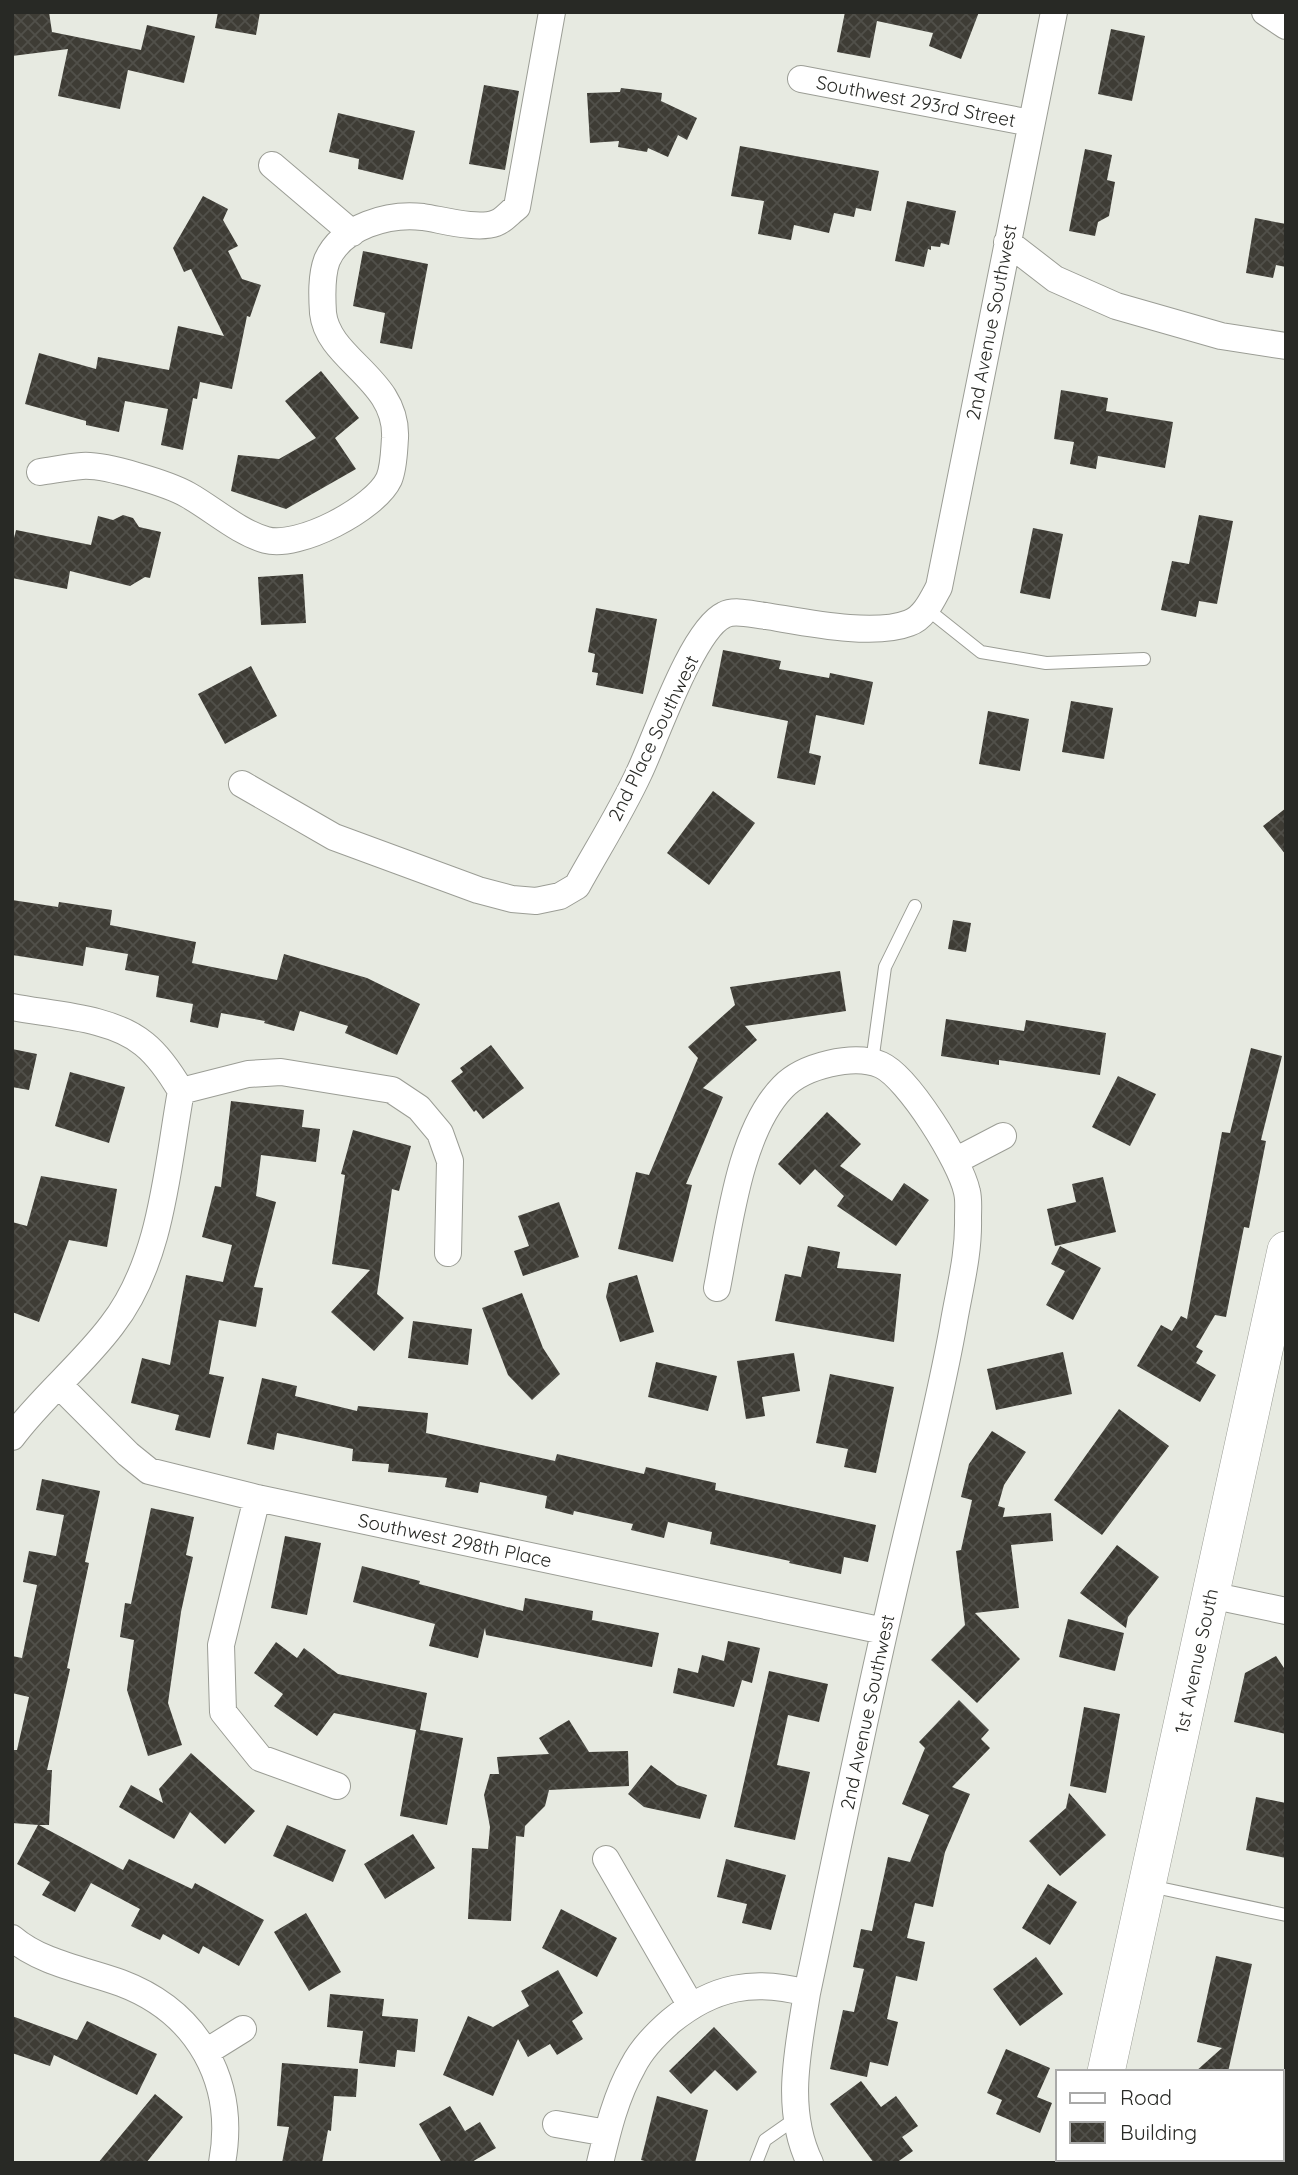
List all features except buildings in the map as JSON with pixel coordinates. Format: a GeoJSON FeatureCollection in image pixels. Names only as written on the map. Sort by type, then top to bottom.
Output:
{"type":"FeatureCollection","features":[{"type":"Feature","properties":{"kind":"street"},"geometry":{"type":"LineString","coordinates":[[40,472],[84,465],[153,481],[185,493],[254,536],[269,541],[289,540],[324,531],[379,495],[389,479],[395,433],[383,393],[334,339],[324,323],[322,292],[327,261],[338,245],[352,233],[391,217],[420,217],[472,224],[497,223],[517,206],[552,12]]}},
{"type":"Feature","properties":{"kind":"street","name":"2nd Avenue Southwest"},"geometry":{"type":"LineString","coordinates":[[919,616],[939,587],[1054,12]]}},
{"type":"Feature","properties":{"kind":"street"},"geometry":{"type":"LineString","coordinates":[[1265,12],[1286,26]]}},
{"type":"Feature","properties":{"kind":"street","name":"Southwest 293rd Street"},"geometry":{"type":"LineString","coordinates":[[801,79],[1031,123]]}},
{"type":"Feature","properties":{"kind":"street"},"geometry":{"type":"LineString","coordinates":[[272,165],[352,233]]}},
{"type":"Feature","properties":{"kind":"street"},"geometry":{"type":"LineString","coordinates":[[1007,242],[1055,279],[1116,306],[1221,336],[1286,346]]}},
{"type":"Feature","properties":{"kind":"street","name":"2nd Place Southwest"},"geometry":{"type":"LineString","coordinates":[[242,784],[334,837],[478,890],[512,899],[536,901],[560,896],[577,886],[639,774],[688,661],[710,628],[724,615],[744,613],[851,627],[884,628],[919,616]]}},
{"type":"Feature","properties":{"kind":"street"},"geometry":{"type":"LineString","coordinates":[[12,1007],[112,1025],[144,1043],[170,1073],[181,1091],[153,1244],[136,1288],[113,1324],[12,1437]]}},
{"type":"Feature","properties":{"kind":"street"},"geometry":{"type":"LineString","coordinates":[[717,1288],[743,1165],[749,1146],[770,1105],[784,1086],[805,1072],[837,1063],[872,1062]]}},
{"type":"Feature","properties":{"kind":"street","name":"2nd Avenue Southwest"},"geometry":{"type":"LineString","coordinates":[[810,2163],[795,2119],[794,2093],[807,1993],[884,1631],[948,1360],[967,1251],[967,1191],[955,1161],[906,1087],[886,1068],[872,1062]]}},
{"type":"Feature","properties":{"kind":"street"},"geometry":{"type":"LineString","coordinates":[[181,1091],[248,1074],[281,1072],[392,1090],[419,1108],[440,1133],[450,1161],[448,1253]]}},
{"type":"Feature","properties":{"kind":"street"},"geometry":{"type":"LineString","coordinates":[[955,1161],[1003,1136]]}},
{"type":"Feature","properties":{"kind":"street","name":"1st Avenue South"},"geometry":{"type":"LineString","coordinates":[[1105,2070],[1210,1595],[1269,1354],[1286,1250]]}},
{"type":"Feature","properties":{"kind":"street","name":"Southwest 298th Place"},"geometry":{"type":"LineString","coordinates":[[59,1385],[149,1472],[257,1498],[884,1631]]}},
{"type":"Feature","properties":{"kind":"street"},"geometry":{"type":"LineString","coordinates":[[257,1498],[220,1645],[223,1712],[260,1758],[337,1786]]}},
{"type":"Feature","properties":{"kind":"street"},"geometry":{"type":"LineString","coordinates":[[1210,1595],[1286,1611]]}},
{"type":"Feature","properties":{"kind":"street"},"geometry":{"type":"LineString","coordinates":[[606,1859],[691,2006]]}},
{"type":"Feature","properties":{"kind":"street"},"geometry":{"type":"LineString","coordinates":[[12,1938],[27,1951],[124,1984],[157,1999],[183,2020],[206,2052],[222,2087],[226,2126],[222,2163]]}},
{"type":"Feature","properties":{"kind":"street"},"geometry":{"type":"LineString","coordinates":[[600,2163],[622,2088],[633,2064],[662,2029],[691,2006],[715,1994],[756,1986],[774,1986],[807,1993]]}},
{"type":"Feature","properties":{"kind":"street"},"geometry":{"type":"LineString","coordinates":[[206,2052],[243,2029]]}},
{"type":"Feature","properties":{"kind":"street"},"geometry":{"type":"LineString","coordinates":[[556,2123],[607,2133]]}},
{"type":"Feature","properties":{"kind":"lane"},"geometry":{"type":"LineString","coordinates":[[919,616],[981,652],[1046,663],[1144,659]]}},
{"type":"Feature","properties":{"kind":"lane"},"geometry":{"type":"LineString","coordinates":[[872,1062],[885,967],[915,906]]}},
{"type":"Feature","properties":{"kind":"lane"},"geometry":{"type":"LineString","coordinates":[[1147,1885],[1286,1915]]}},
{"type":"Feature","properties":{"kind":"lane"},"geometry":{"type":"LineString","coordinates":[[756,2163],[765,2140],[795,2119]]}}]}
